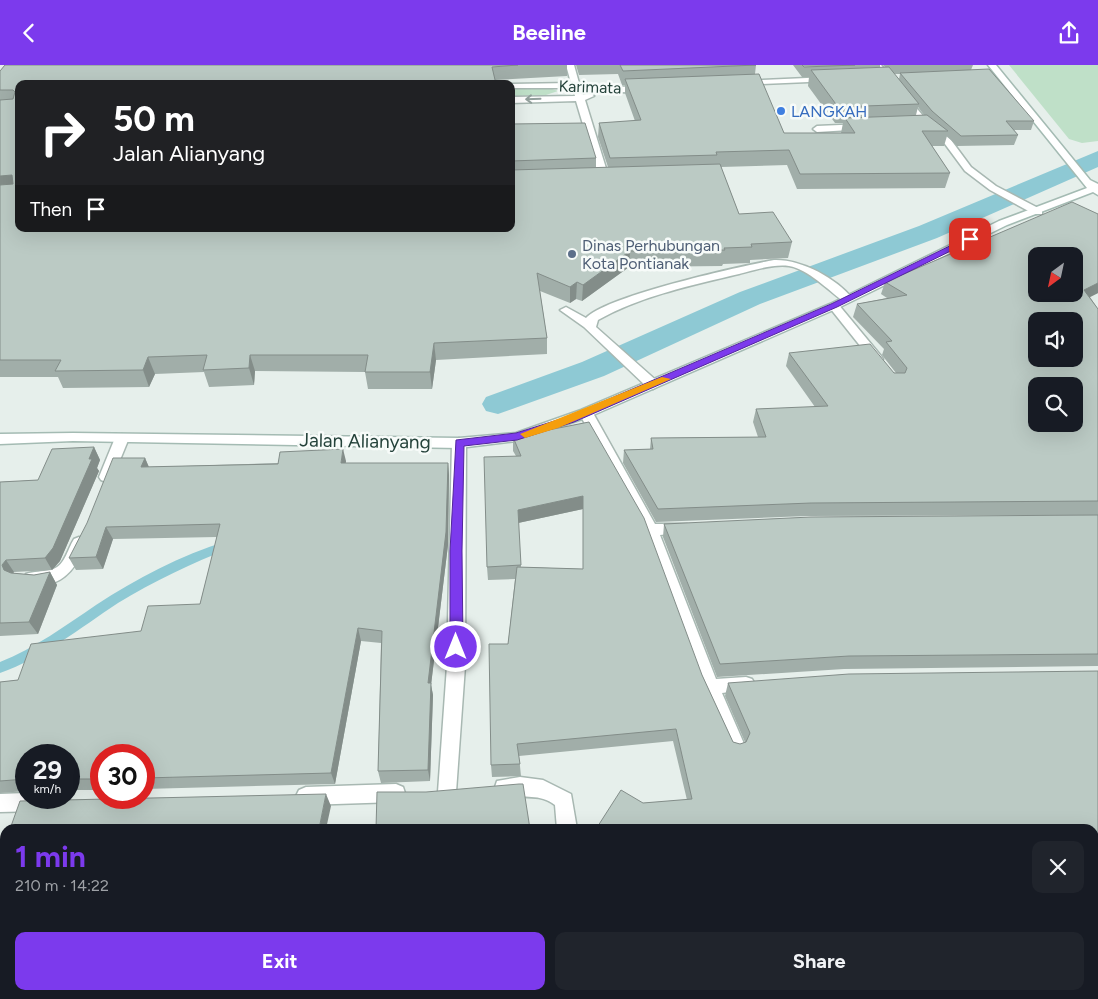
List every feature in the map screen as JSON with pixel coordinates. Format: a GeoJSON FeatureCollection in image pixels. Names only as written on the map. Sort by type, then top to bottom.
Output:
{"type":"FeatureCollection","features":[{"type":"Feature","properties":{"kind":"street"},"geometry":{"type":"LineString","coordinates":[[570,65],[604,178]]}},
{"type":"Feature","properties":{"kind":"street"},"geometry":{"type":"LineString","coordinates":[[878,65],[920,124],[948,142],[968,169],[993,188],[1038,212]]}},
{"type":"Feature","properties":{"kind":"street"},"geometry":{"type":"LineString","coordinates":[[992,65],[993,74],[1094,187]]}},
{"type":"Feature","properties":{"kind":"street"},"geometry":{"type":"LineString","coordinates":[[731,84],[838,79]]}},
{"type":"Feature","properties":{"kind":"street","name":"Karimata"},"geometry":{"type":"LineString","coordinates":[[515,86],[577,85],[616,89],[654,87]]}},
{"type":"Feature","properties":{"kind":"street"},"geometry":{"type":"LineString","coordinates":[[515,100],[581,98],[616,89]]}},
{"type":"Feature","properties":{"kind":"street"},"geometry":{"type":"LineString","coordinates":[[817,129],[876,126]]}},
{"type":"Feature","properties":{"kind":"street","name":"Jalan Alianyang"},"geometry":{"type":"LineString","coordinates":[[0,439],[122,438],[459,443],[517,437],[555,426],[653,385],[834,306],[1003,223],[1038,212],[1094,187]]}},
{"type":"Feature","properties":{"kind":"street"},"geometry":{"type":"LineString","coordinates":[[589,325],[597,314],[629,301],[720,275],[776,263],[792,264],[804,270],[847,299]]}},
{"type":"Feature","properties":{"kind":"street"},"geometry":{"type":"LineString","coordinates":[[834,306],[883,367]]}},
{"type":"Feature","properties":{"kind":"street"},"geometry":{"type":"LineString","coordinates":[[566,310],[589,325],[590,328],[653,385]]}},
{"type":"Feature","properties":{"kind":"street"},"geometry":{"type":"LineString","coordinates":[[586,413],[652,530],[710,687],[736,746]]}},
{"type":"Feature","properties":{"kind":"street"},"geometry":{"type":"LineString","coordinates":[[100,493],[122,438]]}},
{"type":"Feature","properties":{"kind":"street"},"geometry":{"type":"LineString","coordinates":[[459,443],[456,551],[456,666],[466,790]]}},
{"type":"Feature","properties":{"kind":"street"},"geometry":{"type":"LineString","coordinates":[[652,530],[700,527]]}},
{"type":"Feature","properties":{"kind":"street"},"geometry":{"type":"LineString","coordinates":[[20,578],[56,577],[64,573],[85,529]]}},
{"type":"Feature","properties":{"kind":"street"},"geometry":{"type":"LineString","coordinates":[[710,687],[767,683]]}},
{"type":"Feature","properties":{"kind":"street"},"geometry":{"type":"LineString","coordinates":[[288,796],[422,793],[521,786],[554,791],[564,800],[566,824]]}},
{"type":"Feature","properties":{"kind":"street"},"geometry":{"type":"LineString","coordinates":[[0,803],[15,803]]}},
{"type":"Feature","properties":{"kind":"green space"},"geometry":{"type":"Polygon","coordinates":[[[1009,65],[1098,65],[1098,141],[1082,143],[1069,139],[1009,65]]]}},
{"type":"Feature","properties":{"kind":"green space"},"geometry":{"type":"Polygon","coordinates":[[[546,87],[558,91],[546,95],[515,96],[515,88],[546,87]]]}},
{"type":"Feature","properties":{"kind":"building"},"geometry":{"type":"Polygon","coordinates":[[[5,65],[518,65],[492,67],[495,80],[15,80],[15,92],[13,90],[0,90],[0,71],[5,65]]]}},
{"type":"Feature","properties":{"kind":"building"},"geometry":{"type":"Polygon","coordinates":[[[620,65],[756,65],[623,71],[620,65]]]}},
{"type":"Feature","properties":{"kind":"building"},"geometry":{"type":"Polygon","coordinates":[[[802,65],[855,65],[804,67],[802,65]]]}},
{"type":"Feature","properties":{"kind":"building"},"geometry":{"type":"Polygon","coordinates":[[[889,67],[919,104],[838,107],[811,70],[889,67]]]}},
{"type":"Feature","properties":{"kind":"building"},"geometry":{"type":"Polygon","coordinates":[[[989,69],[1034,121],[1006,121],[1018,135],[961,136],[932,111],[900,73],[989,69]]]}},
{"type":"Feature","properties":{"kind":"building"},"geometry":{"type":"Polygon","coordinates":[[[759,74],[784,133],[855,133],[845,118],[927,115],[948,131],[922,131],[950,173],[800,174],[789,150],[716,152],[717,155],[610,158],[599,123],[641,120],[625,79],[759,74]]]}},
{"type":"Feature","properties":{"kind":"building"},"geometry":{"type":"Polygon","coordinates":[[[15,92],[15,232],[515,232],[515,170],[720,164],[739,214],[773,212],[792,242],[751,244],[752,247],[724,248],[725,250],[630,251],[583,285],[577,282],[570,287],[537,273],[547,338],[434,343],[430,372],[365,372],[368,355],[250,355],[249,368],[203,370],[207,355],[148,357],[143,370],[55,371],[61,360],[0,360],[0,185],[13,184],[12,175],[0,176],[0,100],[13,99],[15,92]]]}},
{"type":"Feature","properties":{"kind":"building"},"geometry":{"type":"Polygon","coordinates":[[[585,123],[596,158],[515,161],[515,124],[585,123]]]}},
{"type":"Feature","properties":{"kind":"building"},"geometry":{"type":"Polygon","coordinates":[[[1072,202],[1098,214],[1098,283],[1084,290],[1098,309],[1098,501],[811,503],[658,509],[624,450],[653,449],[651,438],[766,437],[756,409],[828,406],[789,353],[870,344],[894,373],[905,373],[907,368],[886,342],[892,341],[857,304],[907,295],[885,282],[1072,202]]]}},
{"type":"Feature","properties":{"kind":"building"},"geometry":{"type":"Polygon","coordinates":[[[589,422],[644,518],[702,675],[733,742],[740,744],[746,742],[750,733],[728,683],[849,674],[1098,671],[1098,824],[599,824],[621,790],[643,803],[692,799],[676,729],[517,744],[520,764],[491,765],[489,644],[508,644],[517,567],[583,569],[583,496],[518,510],[521,565],[487,567],[484,457],[521,456],[513,437],[589,422]]]}},
{"type":"Feature","properties":{"kind":"building"},"geometry":{"type":"Polygon","coordinates":[[[94,447],[89,459],[92,459],[53,548],[45,558],[6,560],[2,565],[4,570],[11,573],[34,575],[50,572],[29,622],[0,623],[0,482],[38,480],[52,449],[94,447]]]}},
{"type":"Feature","properties":{"kind":"building"},"geometry":{"type":"Polygon","coordinates":[[[343,449],[341,463],[448,463],[446,532],[428,683],[431,683],[428,770],[378,771],[382,631],[358,628],[331,773],[155,778],[155,744],[90,744],[90,779],[80,779],[80,744],[15,744],[15,780],[0,781],[0,682],[18,680],[31,644],[141,631],[148,606],[200,604],[220,524],[106,527],[96,557],[69,558],[87,523],[113,458],[145,458],[141,467],[278,464],[280,452],[343,449]]]}},
{"type":"Feature","properties":{"kind":"building"},"geometry":{"type":"Polygon","coordinates":[[[1098,515],[1098,654],[849,656],[720,664],[664,524],[811,517],[1098,515]]]}},
{"type":"Feature","properties":{"kind":"building"},"geometry":{"type":"Polygon","coordinates":[[[523,784],[529,824],[376,824],[377,792],[426,792],[523,784]]]}},
{"type":"Feature","properties":{"kind":"building"},"geometry":{"type":"Polygon","coordinates":[[[326,794],[320,824],[12,824],[17,809],[80,809],[80,800],[90,799],[90,809],[155,809],[155,798],[326,794]]]}},
{"type":"Feature","properties":{"kind":"waterway"},"geometry":{"type":"LineString","coordinates":[[498,404],[593,369],[750,298],[852,262],[928,232],[1098,158]]}},
{"type":"Feature","properties":{"kind":"waterway"},"geometry":{"type":"LineString","coordinates":[[0,668],[45,646],[114,600],[155,576],[227,545]]}},
{"type":"Feature","properties":{"kind":"slow traffic"},"geometry":{"type":"LineString","coordinates":[[525,434],[555,426],[666,379]]}},
{"type":"Feature","properties":{"kind":"place","name":"LANGKAH"},"geometry":{"type":"Point","coordinates":[781,111]}},
{"type":"Feature","properties":{"kind":"place","name":"Dinas Perhubungan Kota Pontianak"},"geometry":{"type":"Point","coordinates":[572,254]}},
{"type":"Feature","properties":{"kind":"route"},"geometry":{"type":"LineString","coordinates":[[456,647],[459,443],[517,437],[555,426],[834,306],[970,239]]}}]}
